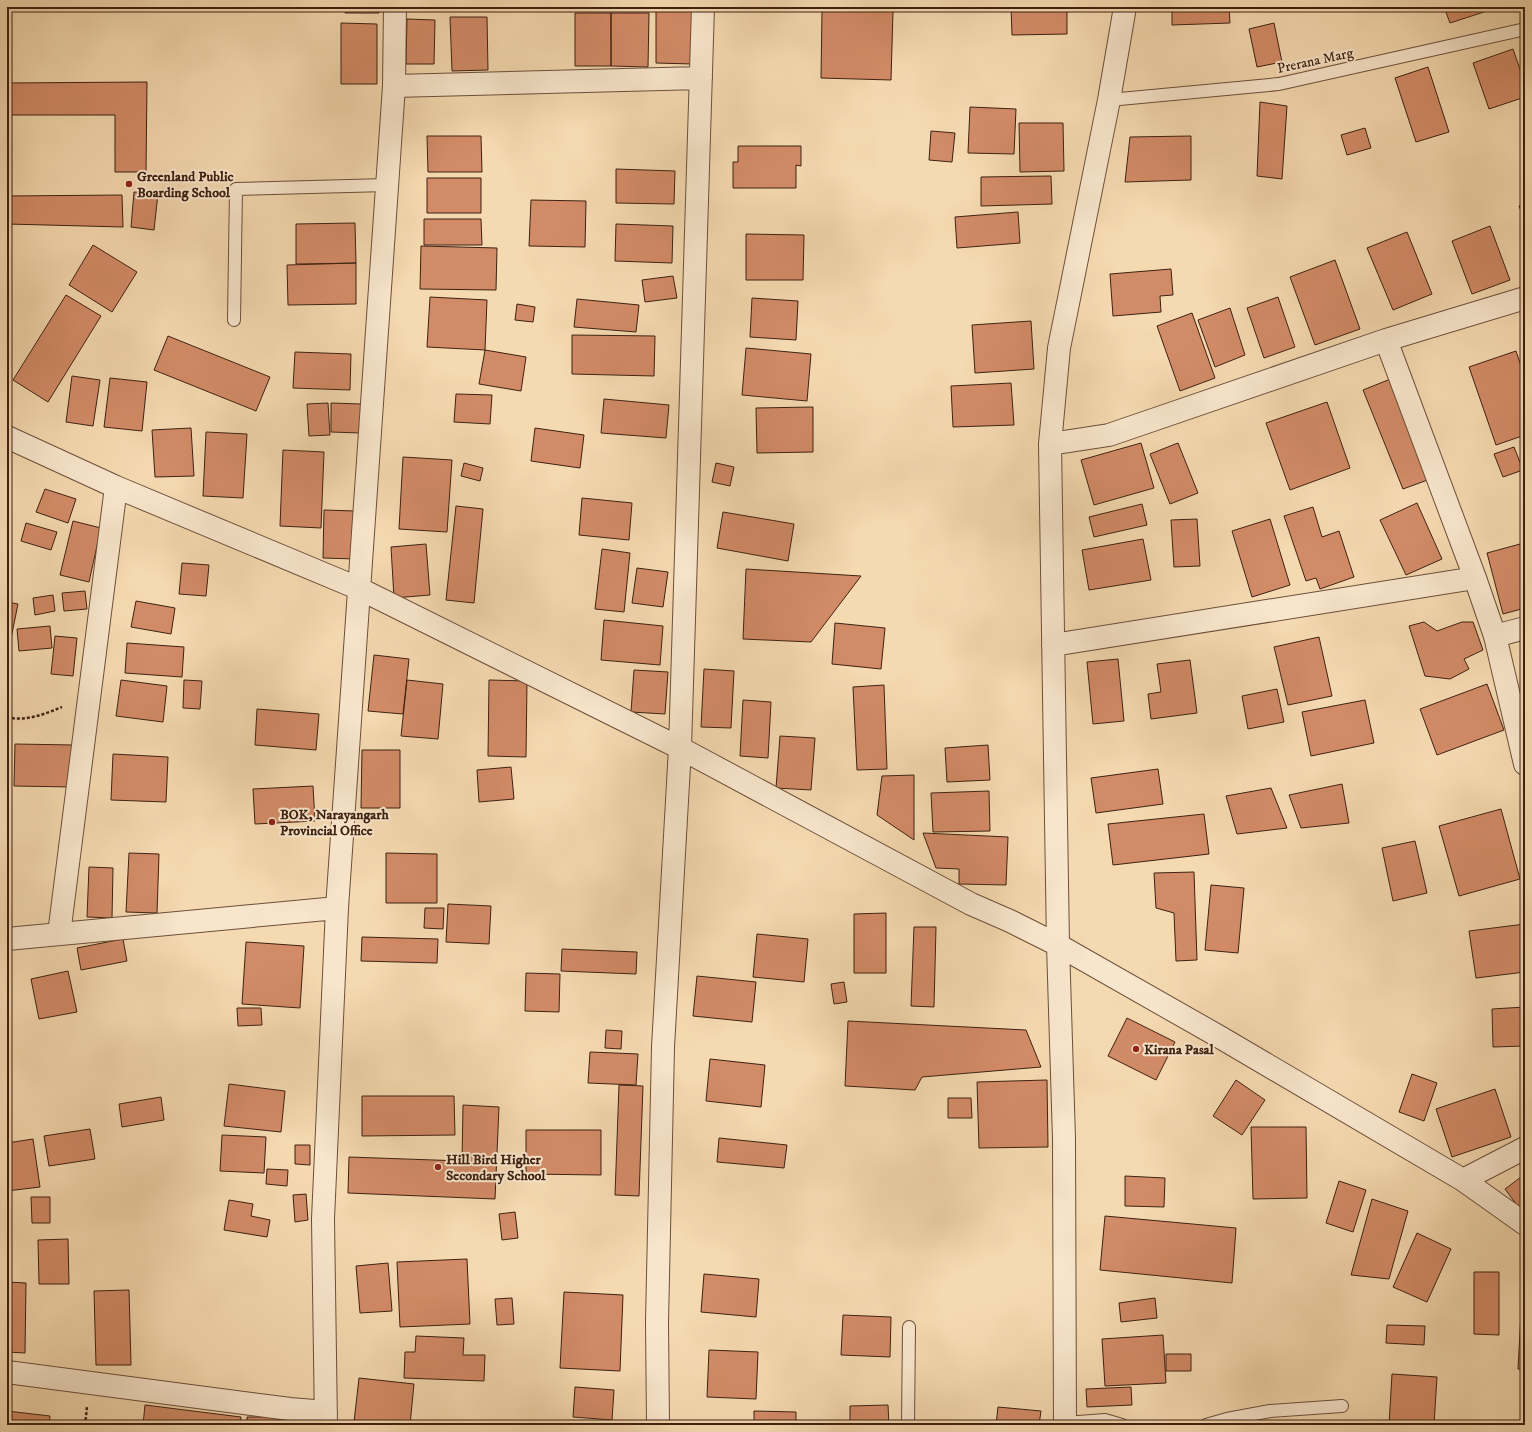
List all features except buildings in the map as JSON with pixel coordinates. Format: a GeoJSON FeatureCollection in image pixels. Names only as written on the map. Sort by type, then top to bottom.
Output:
{"type":"FeatureCollection","features":[{"type":"Feature","properties":{"kind":"street"},"geometry":{"type":"LineString","coordinates":[[7,1372],[290,1409],[326,1418],[322,1219],[337,908],[394,86],[395,7]]}},
{"type":"Feature","properties":{"kind":"street"},"geometry":{"type":"LineString","coordinates":[[658,1425],[657,1322],[662,1047],[680,748],[703,7]]}},
{"type":"Feature","properties":{"kind":"street"},"geometry":{"type":"LineString","coordinates":[[1065,1424],[1064,1139],[1058,945],[1050,444],[1059,348],[1109,100],[1125,7]]}},
{"type":"Feature","properties":{"kind":"street"},"geometry":{"type":"LineString","coordinates":[[394,86],[701,78]]}},
{"type":"Feature","properties":{"kind":"street"},"geometry":{"type":"LineString","coordinates":[[1050,444],[1109,435],[1386,340],[1525,298]]}},
{"type":"Feature","properties":{"kind":"street"},"geometry":{"type":"LineString","coordinates":[[1386,340],[1475,578],[1495,636],[1524,757]]}},
{"type":"Feature","properties":{"kind":"street"},"geometry":{"type":"LineString","coordinates":[[7,437],[116,487],[360,589],[680,748],[964,900],[1058,945],[1218,1036],[1463,1180],[1525,1224]]}},
{"type":"Feature","properties":{"kind":"street"},"geometry":{"type":"LineString","coordinates":[[59,934],[116,487]]}},
{"type":"Feature","properties":{"kind":"street"},"geometry":{"type":"LineString","coordinates":[[1053,645],[1475,578]]}},
{"type":"Feature","properties":{"kind":"street"},"geometry":{"type":"LineString","coordinates":[[1495,636],[1525,628]]}},
{"type":"Feature","properties":{"kind":"street"},"geometry":{"type":"LineString","coordinates":[[7,940],[337,908]]}},
{"type":"Feature","properties":{"kind":"street"},"geometry":{"type":"LineString","coordinates":[[1463,1180],[1525,1148]]}},
{"type":"Feature","properties":{"kind":"lane","name":"Prerana Marg"},"geometry":{"type":"LineString","coordinates":[[1109,100],[1279,84],[1525,29]]}},
{"type":"Feature","properties":{"kind":"lane"},"geometry":{"type":"LineString","coordinates":[[234,320],[236,189],[387,185]]}},
{"type":"Feature","properties":{"kind":"lane"},"geometry":{"type":"LineString","coordinates":[[908,1425],[909,1327]]}},
{"type":"Feature","properties":{"kind":"lane"},"geometry":{"type":"LineString","coordinates":[[1206,1425],[1228,1419],[1270,1412],[1342,1406]]}},
{"type":"Feature","properties":{"kind":"lane"},"geometry":{"type":"LineString","coordinates":[[1065,1424],[1105,1420],[1122,1425]]}},
{"type":"Feature","properties":{"kind":"path"},"geometry":{"type":"LineString","coordinates":[[7,717],[17,720],[47,714],[90,695]]}},
{"type":"Feature","properties":{"kind":"place","name":"Greenland Public Boarding School"},"geometry":{"type":"Point","coordinates":[129,184]}},
{"type":"Feature","properties":{"kind":"place","name":"BOK, Narayangarh Provincial Office"},"geometry":{"type":"Point","coordinates":[272,822]}},
{"type":"Feature","properties":{"kind":"place","name":"Kirana Pasal"},"geometry":{"type":"Point","coordinates":[1136,1049]}},
{"type":"Feature","properties":{"kind":"place","name":"Hill Bird Higher Secondary School"},"geometry":{"type":"Point","coordinates":[438,1167]}}]}
